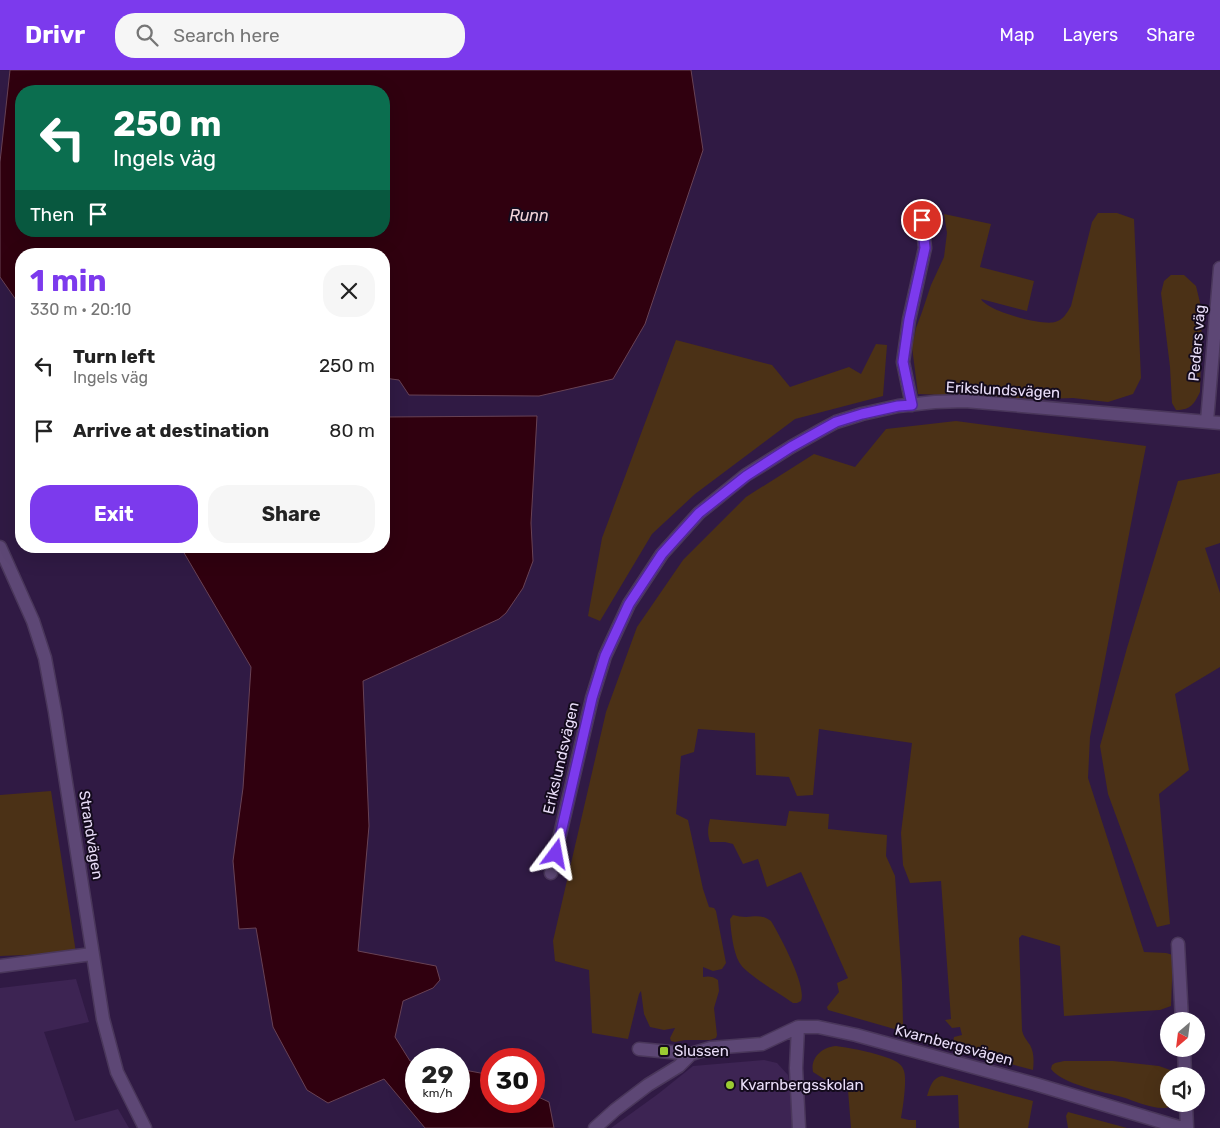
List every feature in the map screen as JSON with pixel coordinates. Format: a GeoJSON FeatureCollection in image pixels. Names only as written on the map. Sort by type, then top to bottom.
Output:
{"type":"FeatureCollection","features":[{"type":"Feature","properties":{"kind":"street"},"geometry":{"type":"LineString","coordinates":[[912,405],[903,362],[909,320],[925,248],[922,220]]}},
{"type":"Feature","properties":{"kind":"street","name":"Peders väg"},"geometry":{"type":"LineString","coordinates":[[1214,422],[1220,268]]}},
{"type":"Feature","properties":{"kind":"street","name":"Erikslundsvägen"},"geometry":{"type":"LineString","coordinates":[[551,873],[592,698],[605,656],[629,604],[662,554],[699,513],[746,476],[791,447],[836,422],[898,406],[965,401],[1214,422]]}},
{"type":"Feature","properties":{"kind":"street","name":"Strandvägen"},"geometry":{"type":"LineString","coordinates":[[0,548],[33,620],[45,658],[103,1019],[116,1072],[145,1128]]}},
{"type":"Feature","properties":{"kind":"street"},"geometry":{"type":"LineString","coordinates":[[1178,944],[1182,1012]]}},
{"type":"Feature","properties":{"kind":"street"},"geometry":{"type":"LineString","coordinates":[[0,966],[92,954]]}},
{"type":"Feature","properties":{"kind":"street"},"geometry":{"type":"LineString","coordinates":[[798,1027],[796,1062],[799,1128]]}},
{"type":"Feature","properties":{"kind":"street","name":"Kvarnbergsvägen"},"geometry":{"type":"LineString","coordinates":[[691,1054],[717,1047],[762,1044],[798,1027],[818,1027],[856,1035],[1035,1084],[1182,1128]]}},
{"type":"Feature","properties":{"kind":"street"},"geometry":{"type":"LineString","coordinates":[[639,1048],[691,1054]]}},
{"type":"Feature","properties":{"kind":"street"},"geometry":{"type":"LineString","coordinates":[[595,1128],[615,1110],[679,1066],[691,1054]]}},
{"type":"Feature","properties":{"kind":"street"},"geometry":{"type":"LineString","coordinates":[[1186,1112],[1187,1128]]}},
{"type":"Feature","properties":{"kind":"shaded area"},"geometry":{"type":"Polygon","coordinates":[[[1098,213],[1117,213],[1134,219],[1141,378],[1133,394],[1108,402],[1073,398],[1042,399],[918,394],[912,347],[916,328],[931,285],[944,257],[947,233],[944,214],[991,224],[980,267],[1034,281],[1027,311],[981,299],[985,304],[1015,317],[1048,323],[1060,320],[1071,306],[1092,222],[1098,213]]]}},
{"type":"Feature","properties":{"kind":"shaded area"},"geometry":{"type":"Polygon","coordinates":[[[1171,275],[1184,275],[1196,286],[1202,311],[1200,392],[1191,406],[1181,410],[1176,410],[1172,403],[1170,367],[1161,293],[1164,281],[1171,275]]]}},
{"type":"Feature","properties":{"kind":"shaded area"},"geometry":{"type":"Polygon","coordinates":[[[676,340],[772,365],[790,387],[849,367],[861,374],[876,344],[887,345],[883,396],[795,419],[695,494],[652,534],[600,621],[588,616],[602,538],[676,340]]]}},
{"type":"Feature","properties":{"kind":"shaded area"},"geometry":{"type":"Polygon","coordinates":[[[956,421],[1146,446],[1090,737],[1088,778],[1144,952],[1173,955],[1171,1006],[1160,1010],[1064,1016],[1060,946],[1022,935],[1019,938],[1022,1030],[1032,1051],[1034,1060],[1033,1070],[952,1048],[954,1037],[962,1035],[960,1027],[952,1028],[945,1020],[951,1019],[941,881],[910,883],[903,865],[901,833],[912,743],[819,729],[813,795],[797,796],[789,777],[756,775],[755,733],[698,729],[694,752],[681,756],[676,814],[688,820],[703,889],[709,907],[714,908],[716,911],[726,963],[722,969],[713,971],[703,967],[703,977],[718,980],[719,991],[714,1008],[716,1038],[710,1040],[671,1041],[670,1038],[675,1028],[664,1030],[650,1027],[644,1014],[641,991],[628,1039],[592,1033],[589,970],[555,961],[553,941],[606,712],[637,627],[683,560],[746,497],[814,454],[855,467],[886,429],[956,421]]]}},
{"type":"Feature","properties":{"kind":"shaded area"},"geometry":{"type":"Polygon","coordinates":[[[1220,473],[1220,543],[1205,548],[1220,593],[1220,667],[1175,694],[1189,770],[1159,794],[1170,924],[1157,927],[1108,794],[1100,746],[1127,648],[1178,481],[1220,473]]]}},
{"type":"Feature","properties":{"kind":"shaded area"},"geometry":{"type":"Polygon","coordinates":[[[51,791],[76,953],[0,956],[0,795],[51,791]]]}},
{"type":"Feature","properties":{"kind":"shaded area"},"geometry":{"type":"Polygon","coordinates":[[[789,811],[829,814],[828,829],[887,835],[886,856],[895,876],[902,982],[903,1024],[898,1030],[828,1010],[827,1007],[839,992],[837,983],[848,978],[801,872],[767,887],[758,859],[743,864],[733,844],[710,842],[708,830],[710,819],[786,826],[789,811]]]}},
{"type":"Feature","properties":{"kind":"shaded area"},"geometry":{"type":"Polygon","coordinates":[[[733,915],[744,917],[756,916],[771,921],[797,973],[802,994],[801,1001],[793,1003],[748,972],[739,962],[735,952],[730,919],[733,915]]]}},
{"type":"Feature","properties":{"kind":"shaded area"},"geometry":{"type":"Polygon","coordinates":[[[76,979],[89,1022],[44,1032],[75,1121],[118,1109],[129,1128],[0,1128],[0,988],[76,979]]]}},
{"type":"Feature","properties":{"kind":"shaded area"},"geometry":{"type":"Polygon","coordinates":[[[836,1046],[876,1054],[897,1062],[903,1068],[905,1081],[901,1118],[916,1120],[916,1128],[851,1128],[848,1090],[831,1091],[827,1081],[813,1072],[813,1062],[818,1054],[836,1046]]]}},
{"type":"Feature","properties":{"kind":"shaded area","name":"Kvarnbergsskolan"},"geometry":{"type":"Polygon","coordinates":[[[764,1060],[777,1063],[788,1075],[794,1128],[611,1128],[693,1066],[764,1060]]]}},
{"type":"Feature","properties":{"kind":"shaded area"},"geometry":{"type":"Polygon","coordinates":[[[1064,1061],[1113,1061],[1162,1067],[1160,1067],[1160,1108],[1095,1090],[1064,1079],[1051,1069],[1055,1063],[1064,1061]]]}},
{"type":"Feature","properties":{"kind":"shaded area"},"geometry":{"type":"Polygon","coordinates":[[[942,1076],[1033,1101],[1028,1128],[959,1128],[958,1095],[927,1096],[930,1086],[942,1076]]]}},
{"type":"Feature","properties":{"kind":"shaded area"},"geometry":{"type":"Polygon","coordinates":[[[1068,1112],[1127,1128],[1068,1128],[1066,1116],[1068,1112]]]}},
{"type":"Feature","properties":{"kind":"water","name":"Runn"},"geometry":{"type":"Polygon","coordinates":[[[10,70],[691,70],[703,150],[645,324],[613,379],[539,396],[409,395],[399,380],[390,379],[390,248],[15,248],[15,298],[0,277],[0,162],[10,70]]]}},
{"type":"Feature","properties":{"kind":"water"},"geometry":{"type":"Polygon","coordinates":[[[537,416],[531,523],[533,561],[523,588],[506,613],[499,619],[363,681],[369,826],[358,951],[436,966],[440,980],[433,988],[403,1001],[395,1037],[405,1053],[405,1104],[384,1079],[328,1103],[307,1090],[273,1027],[256,928],[239,929],[233,861],[243,788],[251,667],[184,553],[390,553],[390,417],[537,416]]]}},
{"type":"Feature","properties":{"kind":"water"},"geometry":{"type":"Polygon","coordinates":[[[470,1071],[480,1073],[480,1113],[545,1113],[545,1100],[549,1102],[554,1128],[425,1128],[412,1113],[470,1113],[470,1071]]]}},
{"type":"Feature","properties":{"kind":"place","name":"Slussen"},"geometry":{"type":"Point","coordinates":[664,1051]}},
{"type":"Feature","properties":{"kind":"place","name":"Kvarnbergsskolan"},"geometry":{"type":"Point","coordinates":[730,1085]}},
{"type":"Feature","properties":{"kind":"route"},"geometry":{"type":"LineString","coordinates":[[556,854],[592,698],[605,656],[629,604],[662,554],[699,513],[746,476],[791,447],[836,422],[862,414],[912,405],[903,362],[909,320],[925,248],[922,220]]}}]}
